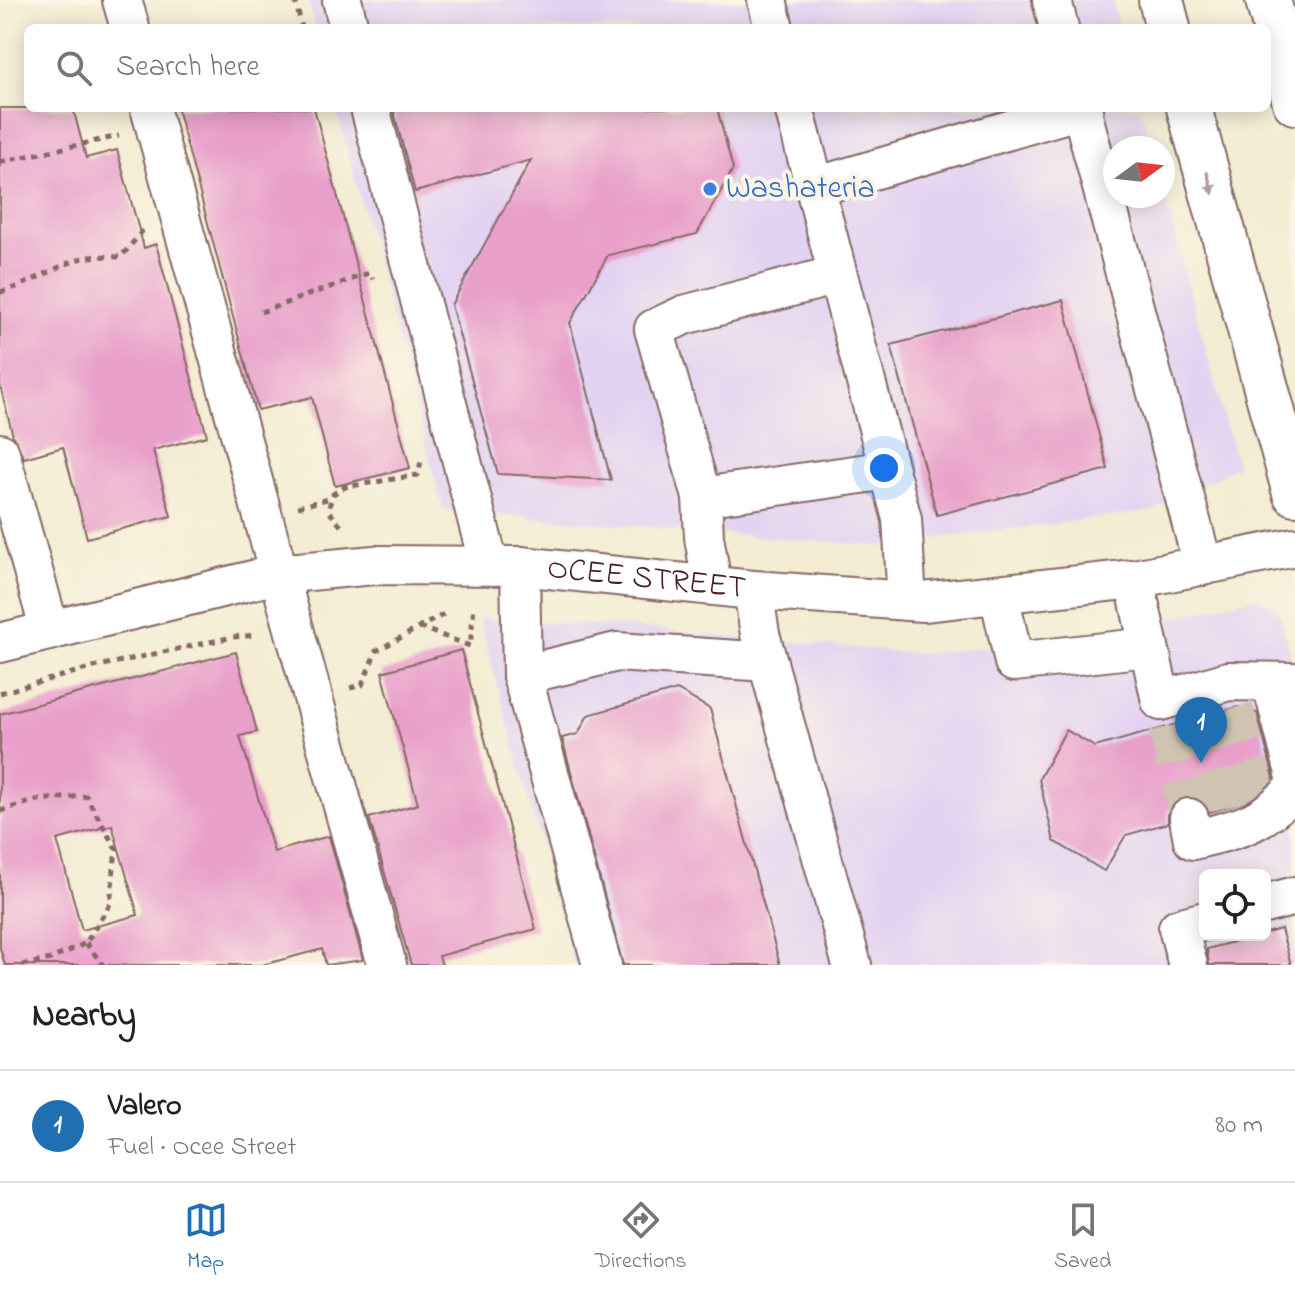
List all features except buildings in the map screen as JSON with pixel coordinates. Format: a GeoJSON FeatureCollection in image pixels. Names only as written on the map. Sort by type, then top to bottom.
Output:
{"type":"FeatureCollection","features":[{"type":"Feature","properties":{"kind":"main road"},"geometry":{"type":"LineString","coordinates":[[1161,0],[1167,24]]}},
{"type":"Feature","properties":{"kind":"main road"},"geometry":{"type":"LineString","coordinates":[[1280,24],[1295,102]]}},
{"type":"Feature","properties":{"kind":"main road"},"geometry":{"type":"LineString","coordinates":[[1190,112],[1295,493]]}},
{"type":"Feature","properties":{"kind":"street"},"geometry":{"type":"LineString","coordinates":[[122,0],[129,24]]}},
{"type":"Feature","properties":{"kind":"street"},"geometry":{"type":"LineString","coordinates":[[342,0],[348,24]]}},
{"type":"Feature","properties":{"kind":"street"},"geometry":{"type":"LineString","coordinates":[[767,0],[773,24]]}},
{"type":"Feature","properties":{"kind":"street"},"geometry":{"type":"LineString","coordinates":[[1052,0],[1058,24]]}},
{"type":"Feature","properties":{"kind":"street"},"geometry":{"type":"LineString","coordinates":[[371,112],[505,565],[522,675],[602,965]]}},
{"type":"Feature","properties":{"kind":"street"},"geometry":{"type":"LineString","coordinates":[[795,112],[902,519],[907,601]]}},
{"type":"Feature","properties":{"kind":"street"},"geometry":{"type":"LineString","coordinates":[[815,187],[1072,112]]}},
{"type":"Feature","properties":{"kind":"street"},"geometry":{"type":"LineString","coordinates":[[1083,112],[1203,566]]}},
{"type":"Feature","properties":{"kind":"street"},"geometry":{"type":"LineString","coordinates":[[153,117],[387,965]]}},
{"type":"Feature","properties":{"kind":"street"},"geometry":{"type":"LineString","coordinates":[[712,584],[704,537],[702,497],[654,329],[684,315],[837,275]]}},
{"type":"Feature","properties":{"kind":"street"},"geometry":{"type":"LineString","coordinates":[[0,453],[50,631]]}},
{"type":"Feature","properties":{"kind":"street"},"geometry":{"type":"LineString","coordinates":[[702,497],[889,470]]}},
{"type":"Feature","properties":{"kind":"street","name":"OCEE STREET"},"geometry":{"type":"LineString","coordinates":[[0,643],[277,574],[374,565],[505,565],[753,590],[907,601],[1134,579],[1295,547]]}},
{"type":"Feature","properties":{"kind":"street"},"geometry":{"type":"LineString","coordinates":[[1134,579],[1149,647],[1198,704],[1283,683],[1295,773]]}},
{"type":"Feature","properties":{"kind":"street"},"geometry":{"type":"LineString","coordinates":[[753,590],[768,662],[852,965]]}},
{"type":"Feature","properties":{"kind":"street"},"geometry":{"type":"LineString","coordinates":[[999,594],[1014,662],[1149,647]]}},
{"type":"Feature","properties":{"kind":"street"},"geometry":{"type":"LineString","coordinates":[[522,675],[617,652],[768,662]]}},
{"type":"Feature","properties":{"kind":"street"},"geometry":{"type":"LineString","coordinates":[[1233,815],[1295,788]]}},
{"type":"Feature","properties":{"kind":"street"},"geometry":{"type":"LineString","coordinates":[[1271,902],[1295,896]]}},
{"type":"Feature","properties":{"kind":"street"},"geometry":{"type":"LineString","coordinates":[[1188,965],[1178,928],[1199,923]]}},
{"type":"Feature","properties":{"kind":"path"},"geometry":{"type":"LineString","coordinates":[[295,0],[301,24]]}},
{"type":"Feature","properties":{"kind":"path"},"geometry":{"type":"LineString","coordinates":[[0,162],[98,143],[153,117]]}},
{"type":"Feature","properties":{"kind":"path"},"geometry":{"type":"LineString","coordinates":[[0,292],[25,286],[53,269],[87,257],[121,257],[145,229],[180,219]]}},
{"type":"Feature","properties":{"kind":"path"},"geometry":{"type":"LineString","coordinates":[[261,312],[369,273],[376,283]]}},
{"type":"Feature","properties":{"kind":"path"},"geometry":{"type":"LineString","coordinates":[[341,526],[328,510],[333,494],[345,487],[418,475],[421,464],[418,450]]}},
{"type":"Feature","properties":{"kind":"path"},"geometry":{"type":"LineString","coordinates":[[419,627],[470,646],[474,607]]}},
{"type":"Feature","properties":{"kind":"path"},"geometry":{"type":"LineString","coordinates":[[313,699],[362,685],[376,651],[448,612]]}},
{"type":"Feature","properties":{"kind":"path"},"geometry":{"type":"LineString","coordinates":[[0,693],[233,637],[294,633]]}},
{"type":"Feature","properties":{"kind":"path"},"geometry":{"type":"LineString","coordinates":[[0,811],[37,800],[86,796],[116,849],[110,904],[86,943],[51,959],[22,965]]}},
{"type":"Feature","properties":{"kind":"path"},"geometry":{"type":"LineString","coordinates":[[86,943],[103,965]]}},
{"type":"Feature","properties":{"kind":"shaded area"},"geometry":{"type":"Polygon","coordinates":[[[308,0],[1112,0],[1118,24],[314,24],[308,0]]]}},
{"type":"Feature","properties":{"kind":"shaded area"},"geometry":{"type":"Polygon","coordinates":[[[337,112],[1142,112],[1148,136],[1103,136],[1103,208],[1168,208],[1237,466],[1153,511],[877,546],[443,510],[337,112]]]}},
{"type":"Feature","properties":{"kind":"shaded area"},"geometry":{"type":"Polygon","coordinates":[[[1256,597],[1278,608],[1295,669],[1295,965],[574,965],[479,618],[631,627],[920,654],[1104,634],[1256,597]]]}},
{"type":"Feature","properties":{"kind":"tunnel"},"geometry":{"type":"LineString","coordinates":[[1234,708],[1258,798]]}},
{"type":"Feature","properties":{"kind":"tunnel"},"geometry":{"type":"LineString","coordinates":[[1201,717],[1224,808]]}},
{"type":"Feature","properties":{"kind":"tunnel"},"geometry":{"type":"LineString","coordinates":[[1167,727],[1189,818]]}},
{"type":"Feature","properties":{"kind":"place","name":"Washateria"},"geometry":{"type":"Point","coordinates":[710,189]}},
{"type":"Feature","properties":{"kind":"place","name":"Valero"},"geometry":{"type":"Point","coordinates":[1201,763]}}]}
